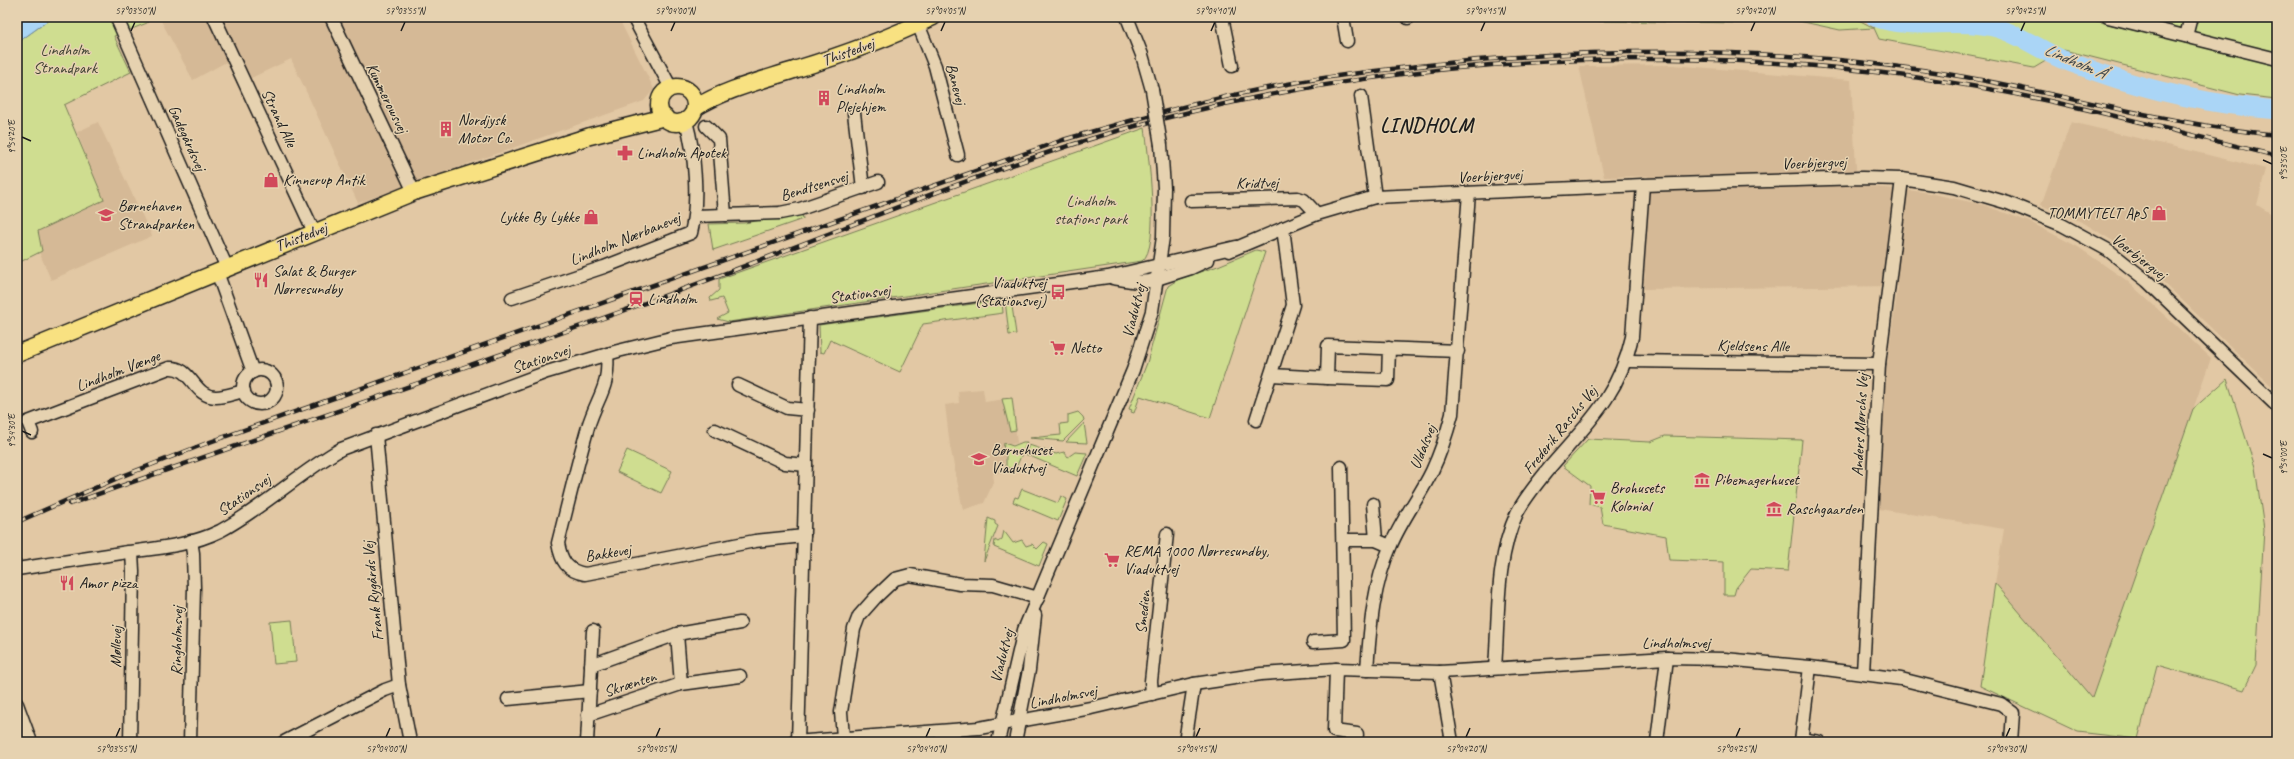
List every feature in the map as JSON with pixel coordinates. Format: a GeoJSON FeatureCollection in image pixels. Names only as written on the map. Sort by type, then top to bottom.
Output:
{"type":"FeatureCollection","features":[{"type":"Feature","properties":{"kind":"main road","name":"Thistedvej"},"geometry":{"type":"LineString","coordinates":[[690,115],[706,101],[760,81],[862,47],[933,17]]}},
{"type":"Feature","properties":{"kind":"main road","name":"Thistedvej"},"geometry":{"type":"LineString","coordinates":[[689,91],[702,91],[760,81]]}},
{"type":"Feature","properties":{"kind":"main road"},"geometry":{"type":"LineString","coordinates":[[681,87],[689,91],[695,102],[690,115],[674,123],[664,117],[661,113],[660,102],[663,95],[671,88],[681,87]]}},
{"type":"Feature","properties":{"kind":"main road","name":"Thistedvej"},"geometry":{"type":"LineString","coordinates":[[590,136],[660,102]]}},
{"type":"Feature","properties":{"kind":"main road","name":"Thistedvej"},"geometry":{"type":"LineString","coordinates":[[17,354],[414,192],[590,136],[664,117]]}},
{"type":"Feature","properties":{"kind":"street","name":"Strand Alle"},"geometry":{"type":"LineString","coordinates":[[214,17],[314,232]]}},
{"type":"Feature","properties":{"kind":"street","name":"Kummerowsvej"},"geometry":{"type":"LineString","coordinates":[[331,17],[414,192]]}},
{"type":"Feature","properties":{"kind":"street"},"geometry":{"type":"LineString","coordinates":[[633,17],[671,88]]}},
{"type":"Feature","properties":{"kind":"street","name":"Viaduktvej"},"geometry":{"type":"LineString","coordinates":[[998,742],[1024,630],[1133,370],[1152,311],[1159,272],[1164,216],[1161,145],[1152,90],[1142,55],[1127,17]]}},
{"type":"Feature","properties":{"kind":"street"},"geometry":{"type":"LineString","coordinates":[[1222,17],[1232,66]]}},
{"type":"Feature","properties":{"kind":"street"},"geometry":{"type":"LineString","coordinates":[[1343,17],[1347,41]]}},
{"type":"Feature","properties":{"kind":"street"},"geometry":{"type":"LineString","coordinates":[[2108,17],[2277,59]]}},
{"type":"Feature","properties":{"kind":"street"},"geometry":{"type":"LineString","coordinates":[[2186,36],[2191,17]]}},
{"type":"Feature","properties":{"kind":"street","name":"Gadegårdsvej"},"geometry":{"type":"LineString","coordinates":[[118,21],[222,270]]}},
{"type":"Feature","properties":{"kind":"street","name":"Banevej"},"geometry":{"type":"LineString","coordinates":[[918,24],[935,66],[958,155]]}},
{"type":"Feature","properties":{"kind":"street"},"geometry":{"type":"LineString","coordinates":[[1361,96],[1375,197]]}},
{"type":"Feature","properties":{"kind":"street","name":"Bendtsensvej"},"geometry":{"type":"LineString","coordinates":[[854,113],[863,188]]}},
{"type":"Feature","properties":{"kind":"street","name":"Lindholm Nærbanevej"},"geometry":{"type":"LineString","coordinates":[[512,298],[604,267],[691,233],[695,216],[690,115]]}},
{"type":"Feature","properties":{"kind":"street"},"geometry":{"type":"LineString","coordinates":[[706,126],[719,139],[725,215]]}},
{"type":"Feature","properties":{"kind":"street","name":"Voerbjergvej"},"geometry":{"type":"LineString","coordinates":[[1159,272],[1236,247],[1317,214],[1375,197],[1643,185],[1862,178],[1902,179],[1954,187],[2008,203],[2062,226],[2108,250],[2147,281],[2277,406]]}},
{"type":"Feature","properties":{"kind":"street","name":"Anders Mørchs Vej"},"geometry":{"type":"LineString","coordinates":[[1862,673],[1879,364],[1902,179]]}},
{"type":"Feature","properties":{"kind":"street","name":"Bendtsensvej"},"geometry":{"type":"LineString","coordinates":[[695,216],[780,214],[800,209],[878,182]]}},
{"type":"Feature","properties":{"kind":"street","name":"Frederik Raschs Vej"},"geometry":{"type":"LineString","coordinates":[[1495,668],[1502,562],[1508,535],[1518,512],[1534,486],[1600,410],[1615,387],[1627,361],[1632,337],[1643,185]]}},
{"type":"Feature","properties":{"kind":"street","name":"Uldalsvej"},"geometry":{"type":"LineString","coordinates":[[1367,670],[1371,609],[1379,578],[1390,546],[1432,472],[1443,446],[1452,414],[1470,193]]}},
{"type":"Feature","properties":{"kind":"street","name":"Kridtvej"},"geometry":{"type":"LineString","coordinates":[[1191,201],[1298,198],[1304,200],[1317,214]]}},
{"type":"Feature","properties":{"kind":"street"},"geometry":{"type":"LineString","coordinates":[[1256,420],[1293,305],[1283,228]]}},
{"type":"Feature","properties":{"kind":"street"},"geometry":{"type":"LineString","coordinates":[[222,270],[253,372]]}},
{"type":"Feature","properties":{"kind":"street","name":"Stationsvej"},"geometry":{"type":"LineString","coordinates":[[17,569],[132,552],[191,541],[229,526],[319,462],[341,449],[547,372],[607,354],[671,338],[1108,277],[1159,272]]}},
{"type":"Feature","properties":{"kind":"street"},"geometry":{"type":"LineString","coordinates":[[798,742],[810,318]]}},
{"type":"Feature","properties":{"kind":"street"},"geometry":{"type":"LineString","coordinates":[[1327,378],[1328,346],[1458,351]]}},
{"type":"Feature","properties":{"kind":"street"},"geometry":{"type":"LineString","coordinates":[[1271,375],[1388,380],[1389,348]]}},
{"type":"Feature","properties":{"kind":"street","name":"Bakkevej"},"geometry":{"type":"LineString","coordinates":[[607,354],[609,372],[589,426],[558,543],[560,555],[570,570],[585,574],[755,541],[804,536]]}},
{"type":"Feature","properties":{"kind":"street","name":"Kjeldsens Alle"},"geometry":{"type":"LineString","coordinates":[[1627,361],[1879,364]]}},
{"type":"Feature","properties":{"kind":"street","name":"Lindholm Vænge"},"geometry":{"type":"LineString","coordinates":[[32,432],[28,422],[169,368],[177,368],[186,372],[195,387],[204,394],[216,397],[244,391]]}},
{"type":"Feature","properties":{"kind":"street"},"geometry":{"type":"LineString","coordinates":[[264,371],[272,376],[277,385],[275,396],[266,403],[255,403],[246,396],[244,391],[245,380],[253,372],[264,371]]}},
{"type":"Feature","properties":{"kind":"street"},"geometry":{"type":"LineString","coordinates":[[738,385],[787,408],[808,410]]}},
{"type":"Feature","properties":{"kind":"street"},"geometry":{"type":"LineString","coordinates":[[715,430],[785,463],[806,465]]}},
{"type":"Feature","properties":{"kind":"street","name":"Frank Rygårds Vej"},"geometry":{"type":"LineString","coordinates":[[376,435],[399,686],[410,742]]}},
{"type":"Feature","properties":{"kind":"street"},"geometry":{"type":"LineString","coordinates":[[1313,642],[1344,640],[1341,467]]}},
{"type":"Feature","properties":{"kind":"street"},"geometry":{"type":"LineString","coordinates":[[1373,504],[1376,540]]}},
{"type":"Feature","properties":{"kind":"street","name":"Smedien"},"geometry":{"type":"LineString","coordinates":[[1152,694],[1151,681],[1167,534]]}},
{"type":"Feature","properties":{"kind":"street"},"geometry":{"type":"LineString","coordinates":[[1343,540],[1376,540],[1390,546]]}},
{"type":"Feature","properties":{"kind":"street","name":"Ringholmsvej"},"geometry":{"type":"LineString","coordinates":[[190,742],[194,588],[193,553],[191,541]]}},
{"type":"Feature","properties":{"kind":"street","name":"Møllevej"},"geometry":{"type":"LineString","coordinates":[[130,742],[132,552]]}},
{"type":"Feature","properties":{"kind":"street"},"geometry":{"type":"LineString","coordinates":[[843,737],[841,712],[854,629],[859,616],[895,579],[910,575],[960,584],[993,585],[1038,598]]}},
{"type":"Feature","properties":{"kind":"street","name":"Viaduktvej"},"geometry":{"type":"LineString","coordinates":[[1015,742],[1029,670],[1038,598]]}},
{"type":"Feature","properties":{"kind":"street","name":"Skrænten"},"geometry":{"type":"LineString","coordinates":[[591,666],[676,634],[740,623]]}},
{"type":"Feature","properties":{"kind":"street","name":"Skrænten"},"geometry":{"type":"LineString","coordinates":[[587,742],[593,631]]}},
{"type":"Feature","properties":{"kind":"street","name":"Skrænten"},"geometry":{"type":"LineString","coordinates":[[676,634],[681,684]]}},
{"type":"Feature","properties":{"kind":"street"},"geometry":{"type":"LineString","coordinates":[[1657,742],[1667,658]]}},
{"type":"Feature","properties":{"kind":"street","name":"Lindholmsvej"},"geometry":{"type":"LineString","coordinates":[[794,742],[843,737],[976,728],[1091,708],[1194,684],[1261,674],[1336,669],[1440,672],[1667,658],[1725,659],[1810,667],[1862,673],[1923,683],[2001,704],[2010,710],[2012,713],[2013,725],[2011,742]]}},
{"type":"Feature","properties":{"kind":"street"},"geometry":{"type":"LineString","coordinates":[[1810,667],[1801,740],[1819,742]]}},
{"type":"Feature","properties":{"kind":"street"},"geometry":{"type":"LineString","coordinates":[[1336,669],[1334,731],[1357,734],[1356,742]]}},
{"type":"Feature","properties":{"kind":"street"},"geometry":{"type":"LineString","coordinates":[[1440,672],[1452,742]]}},
{"type":"Feature","properties":{"kind":"street","name":"Skrænten"},"geometry":{"type":"LineString","coordinates":[[588,715],[681,684],[740,676]]}},
{"type":"Feature","properties":{"kind":"street"},"geometry":{"type":"LineString","coordinates":[[1185,742],[1194,684]]}},
{"type":"Feature","properties":{"kind":"street"},"geometry":{"type":"LineString","coordinates":[[284,742],[385,690],[399,686]]}},
{"type":"Feature","properties":{"kind":"street","name":"Skrænten"},"geometry":{"type":"LineString","coordinates":[[508,699],[590,691]]}},
{"type":"Feature","properties":{"kind":"street"},"geometry":{"type":"LineString","coordinates":[[17,704],[31,742]]}},
{"type":"Feature","properties":{"kind":"shaded area"},"geometry":{"type":"Polygon","coordinates":[[[159,17],[618,17],[654,89],[644,101],[358,203],[291,59],[249,79],[239,55],[193,80],[159,17]]]}},
{"type":"Feature","properties":{"kind":"shaded area"},"geometry":{"type":"Polygon","coordinates":[[[1673,65],[1851,80],[1857,185],[1924,192],[1984,205],[2032,223],[2078,247],[2126,280],[2211,358],[2092,699],[1995,583],[2004,529],[1879,509],[1886,372],[1898,286],[1644,289],[1648,176],[1604,177],[1579,66],[1673,65]]]}},
{"type":"Feature","properties":{"kind":"shaded area","name":"Børnehaven Strandparken"},"geometry":{"type":"Polygon","coordinates":[[[98,122],[152,236],[51,280],[39,252],[42,251],[37,231],[103,200],[77,132],[98,122]]]}},
{"type":"Feature","properties":{"kind":"shaded area"},"geometry":{"type":"Polygon","coordinates":[[[2071,122],[2266,169],[2257,205],[2277,217],[2277,391],[2134,254],[2084,223],[2041,205],[2071,122]]]}},
{"type":"Feature","properties":{"kind":"shaded area","name":"Børnehuset Viaduktvej"},"geometry":{"type":"Polygon","coordinates":[[[983,389],[985,402],[1012,398],[1017,443],[1008,445],[1002,472],[993,474],[994,481],[984,503],[963,510],[950,446],[945,405],[959,403],[958,391],[983,389]]]}},
{"type":"Feature","properties":{"kind":"green space","name":"Lindholm Strandpark"},"geometry":{"type":"Polygon","coordinates":[[[53,17],[150,17],[147,23],[114,36],[131,72],[64,105],[104,200],[38,231],[42,251],[18,263],[17,43],[53,17]]]}},
{"type":"Feature","properties":{"kind":"green space"},"geometry":{"type":"Polygon","coordinates":[[[1594,17],[1743,17],[1746,23],[1599,21],[1594,17]]]}},
{"type":"Feature","properties":{"kind":"green space"},"geometry":{"type":"Polygon","coordinates":[[[1781,17],[1853,17],[1874,28],[1840,30],[1781,17]]]}},
{"type":"Feature","properties":{"kind":"green space"},"geometry":{"type":"Polygon","coordinates":[[[1878,17],[2080,17],[2277,65],[2277,99],[2240,95],[2064,50],[2034,68],[1879,39],[1874,28],[1878,17]]]}},
{"type":"Feature","properties":{"kind":"green space"},"geometry":{"type":"Polygon","coordinates":[[[2126,17],[2277,17],[2277,54],[2126,17]]]}},
{"type":"Feature","properties":{"kind":"green space","name":"Lindholm stations park"},"geometry":{"type":"Polygon","coordinates":[[[1145,128],[1152,199],[1152,220],[1148,253],[1142,261],[729,322],[717,319],[728,313],[722,298],[711,301],[710,298],[719,290],[719,279],[1145,128]]]}},
{"type":"Feature","properties":{"kind":"green space"},"geometry":{"type":"Polygon","coordinates":[[[802,213],[803,219],[713,250],[709,224],[744,223],[802,213]]]}},
{"type":"Feature","properties":{"kind":"green space"},"geometry":{"type":"Polygon","coordinates":[[[1256,250],[1265,252],[1210,418],[1140,396],[1134,413],[1131,412],[1132,410],[1129,409],[1147,363],[1168,286],[1179,279],[1218,266],[1256,250]]]}},
{"type":"Feature","properties":{"kind":"green space"},"geometry":{"type":"Polygon","coordinates":[[[1011,299],[1016,334],[1009,335],[1005,300],[1011,299]]]}},
{"type":"Feature","properties":{"kind":"green space"},"geometry":{"type":"Polygon","coordinates":[[[1002,300],[1003,313],[923,324],[900,372],[830,340],[824,353],[820,352],[819,325],[1002,300]]]}},
{"type":"Feature","properties":{"kind":"green space"},"geometry":{"type":"Polygon","coordinates":[[[2227,379],[2255,467],[2264,529],[2256,665],[2244,690],[2157,665],[2138,739],[2078,732],[1980,686],[1995,583],[2092,698],[2193,409],[2227,379]]]}},
{"type":"Feature","properties":{"kind":"green space"},"geometry":{"type":"Polygon","coordinates":[[[1012,398],[1016,430],[1010,431],[1002,399],[1012,398]]]}},
{"type":"Feature","properties":{"kind":"green space"},"geometry":{"type":"Polygon","coordinates":[[[1078,412],[1084,420],[1063,441],[1030,438],[1061,435],[1060,424],[1068,423],[1068,415],[1078,412]]]}},
{"type":"Feature","properties":{"kind":"green space"},"geometry":{"type":"Polygon","coordinates":[[[1084,423],[1087,443],[1066,442],[1084,423]]]}},
{"type":"Feature","properties":{"kind":"green space"},"geometry":{"type":"Polygon","coordinates":[[[1665,436],[1802,440],[1788,571],[1751,569],[1736,588],[1734,595],[1724,595],[1724,562],[1669,560],[1666,536],[1603,524],[1600,507],[1589,504],[1590,486],[1563,466],[1588,439],[1650,442],[1665,436]]]}},
{"type":"Feature","properties":{"kind":"green space"},"geometry":{"type":"Polygon","coordinates":[[[1027,442],[1015,470],[1006,467],[1006,450],[1003,451],[1004,443],[1013,446],[1027,442]]]}},
{"type":"Feature","properties":{"kind":"green space"},"geometry":{"type":"Polygon","coordinates":[[[1029,445],[1056,454],[1064,452],[1068,457],[1075,452],[1087,453],[1077,476],[1025,454],[1029,445]]]}},
{"type":"Feature","properties":{"kind":"green space"},"geometry":{"type":"Polygon","coordinates":[[[627,450],[672,471],[661,493],[617,472],[627,450]]]}},
{"type":"Feature","properties":{"kind":"green space"},"geometry":{"type":"Polygon","coordinates":[[[1022,489],[1058,503],[1061,496],[1067,499],[1058,521],[1013,502],[1015,497],[1018,498],[1022,489]]]}},
{"type":"Feature","properties":{"kind":"green space"},"geometry":{"type":"Polygon","coordinates":[[[988,518],[995,521],[995,524],[998,526],[984,561],[988,518]]]}},
{"type":"Feature","properties":{"kind":"green space"},"geometry":{"type":"Polygon","coordinates":[[[1004,531],[1013,543],[1022,540],[1026,546],[1032,544],[1037,549],[1044,542],[1048,544],[1039,566],[994,547],[995,540],[998,542],[1002,539],[1004,531]]]}},
{"type":"Feature","properties":{"kind":"green space"},"geometry":{"type":"Polygon","coordinates":[[[292,620],[296,662],[274,664],[270,622],[292,620]]]}},
{"type":"Feature","properties":{"kind":"water"},"geometry":{"type":"Polygon","coordinates":[[[17,17],[53,17],[17,43],[17,17]]]}},
{"type":"Feature","properties":{"kind":"waterway","name":"Lindholm Å"},"geometry":{"type":"LineString","coordinates":[[1875,17],[1906,23],[1953,23],[1984,25],[2015,35],[2066,61],[2139,85],[2207,101],[2277,110]]}},
{"type":"Feature","properties":{"kind":"railway"},"geometry":{"type":"LineString","coordinates":[[17,522],[120,477],[207,443],[1063,140],[1178,108],[1291,83],[1398,68],[1539,56],[1660,52],[1780,55],[1840,60],[1947,74],[2182,122],[2277,135]]}},
{"type":"Feature","properties":{"kind":"railway"},"geometry":{"type":"LineString","coordinates":[[70,504],[583,325],[707,280],[1013,164],[1137,126],[1210,107],[1362,79],[1515,63],[1591,60],[1717,60],[1821,66],[1924,78],[2026,96],[2277,156]]}},
{"type":"Feature","properties":{"kind":"place","name":"Lindholm Plejehjem"},"geometry":{"type":"Point","coordinates":[824,98]}},
{"type":"Feature","properties":{"kind":"place","name":"Nordjysk Motor Co."},"geometry":{"type":"Point","coordinates":[446,129]}},
{"type":"Feature","properties":{"kind":"place","name":"Lindholm Apotek"},"geometry":{"type":"Point","coordinates":[625,153]}},
{"type":"Feature","properties":{"kind":"place","name":"Kinnerup Antik"},"geometry":{"type":"Point","coordinates":[271,180]}},
{"type":"Feature","properties":{"kind":"place","name":"TOMMYTELT ApS"},"geometry":{"type":"Point","coordinates":[2159,213]}},
{"type":"Feature","properties":{"kind":"place","name":"Børnehaven Strandparken"},"geometry":{"type":"Point","coordinates":[106,215]}},
{"type":"Feature","properties":{"kind":"place","name":"Lykke By Lykke"},"geometry":{"type":"Point","coordinates":[591,217]}},
{"type":"Feature","properties":{"kind":"place","name":"Salat & Burger Nørresundby"},"geometry":{"type":"Point","coordinates":[261,280]}},
{"type":"Feature","properties":{"kind":"place","name":"Viaduktvej (Stationsvej)"},"geometry":{"type":"Point","coordinates":[1058,292]}},
{"type":"Feature","properties":{"kind":"place","name":"Lindholm"},"geometry":{"type":"Point","coordinates":[636,299]}},
{"type":"Feature","properties":{"kind":"place","name":"Netto"},"geometry":{"type":"Point","coordinates":[1058,348]}},
{"type":"Feature","properties":{"kind":"place","name":"Børnehuset Viaduktvej"},"geometry":{"type":"Point","coordinates":[979,459]}},
{"type":"Feature","properties":{"kind":"place","name":"Pibemagerhuset"},"geometry":{"type":"Point","coordinates":[1702,480]}},
{"type":"Feature","properties":{"kind":"place","name":"Brohusets Kolonial"},"geometry":{"type":"Point","coordinates":[1598,497]}},
{"type":"Feature","properties":{"kind":"place","name":"Raschgaarden"},"geometry":{"type":"Point","coordinates":[1774,509]}},
{"type":"Feature","properties":{"kind":"place","name":"REMA 1000 Nørresundby, Viaduktvej"},"geometry":{"type":"Point","coordinates":[1112,560]}},
{"type":"Feature","properties":{"kind":"place","name":"Amor pizza"},"geometry":{"type":"Point","coordinates":[67,583]}},
{"type":"Feature","properties":{"kind":"district","name":"LINDHOLM"},"geometry":{"type":"Point","coordinates":[1427,125]}}]}
